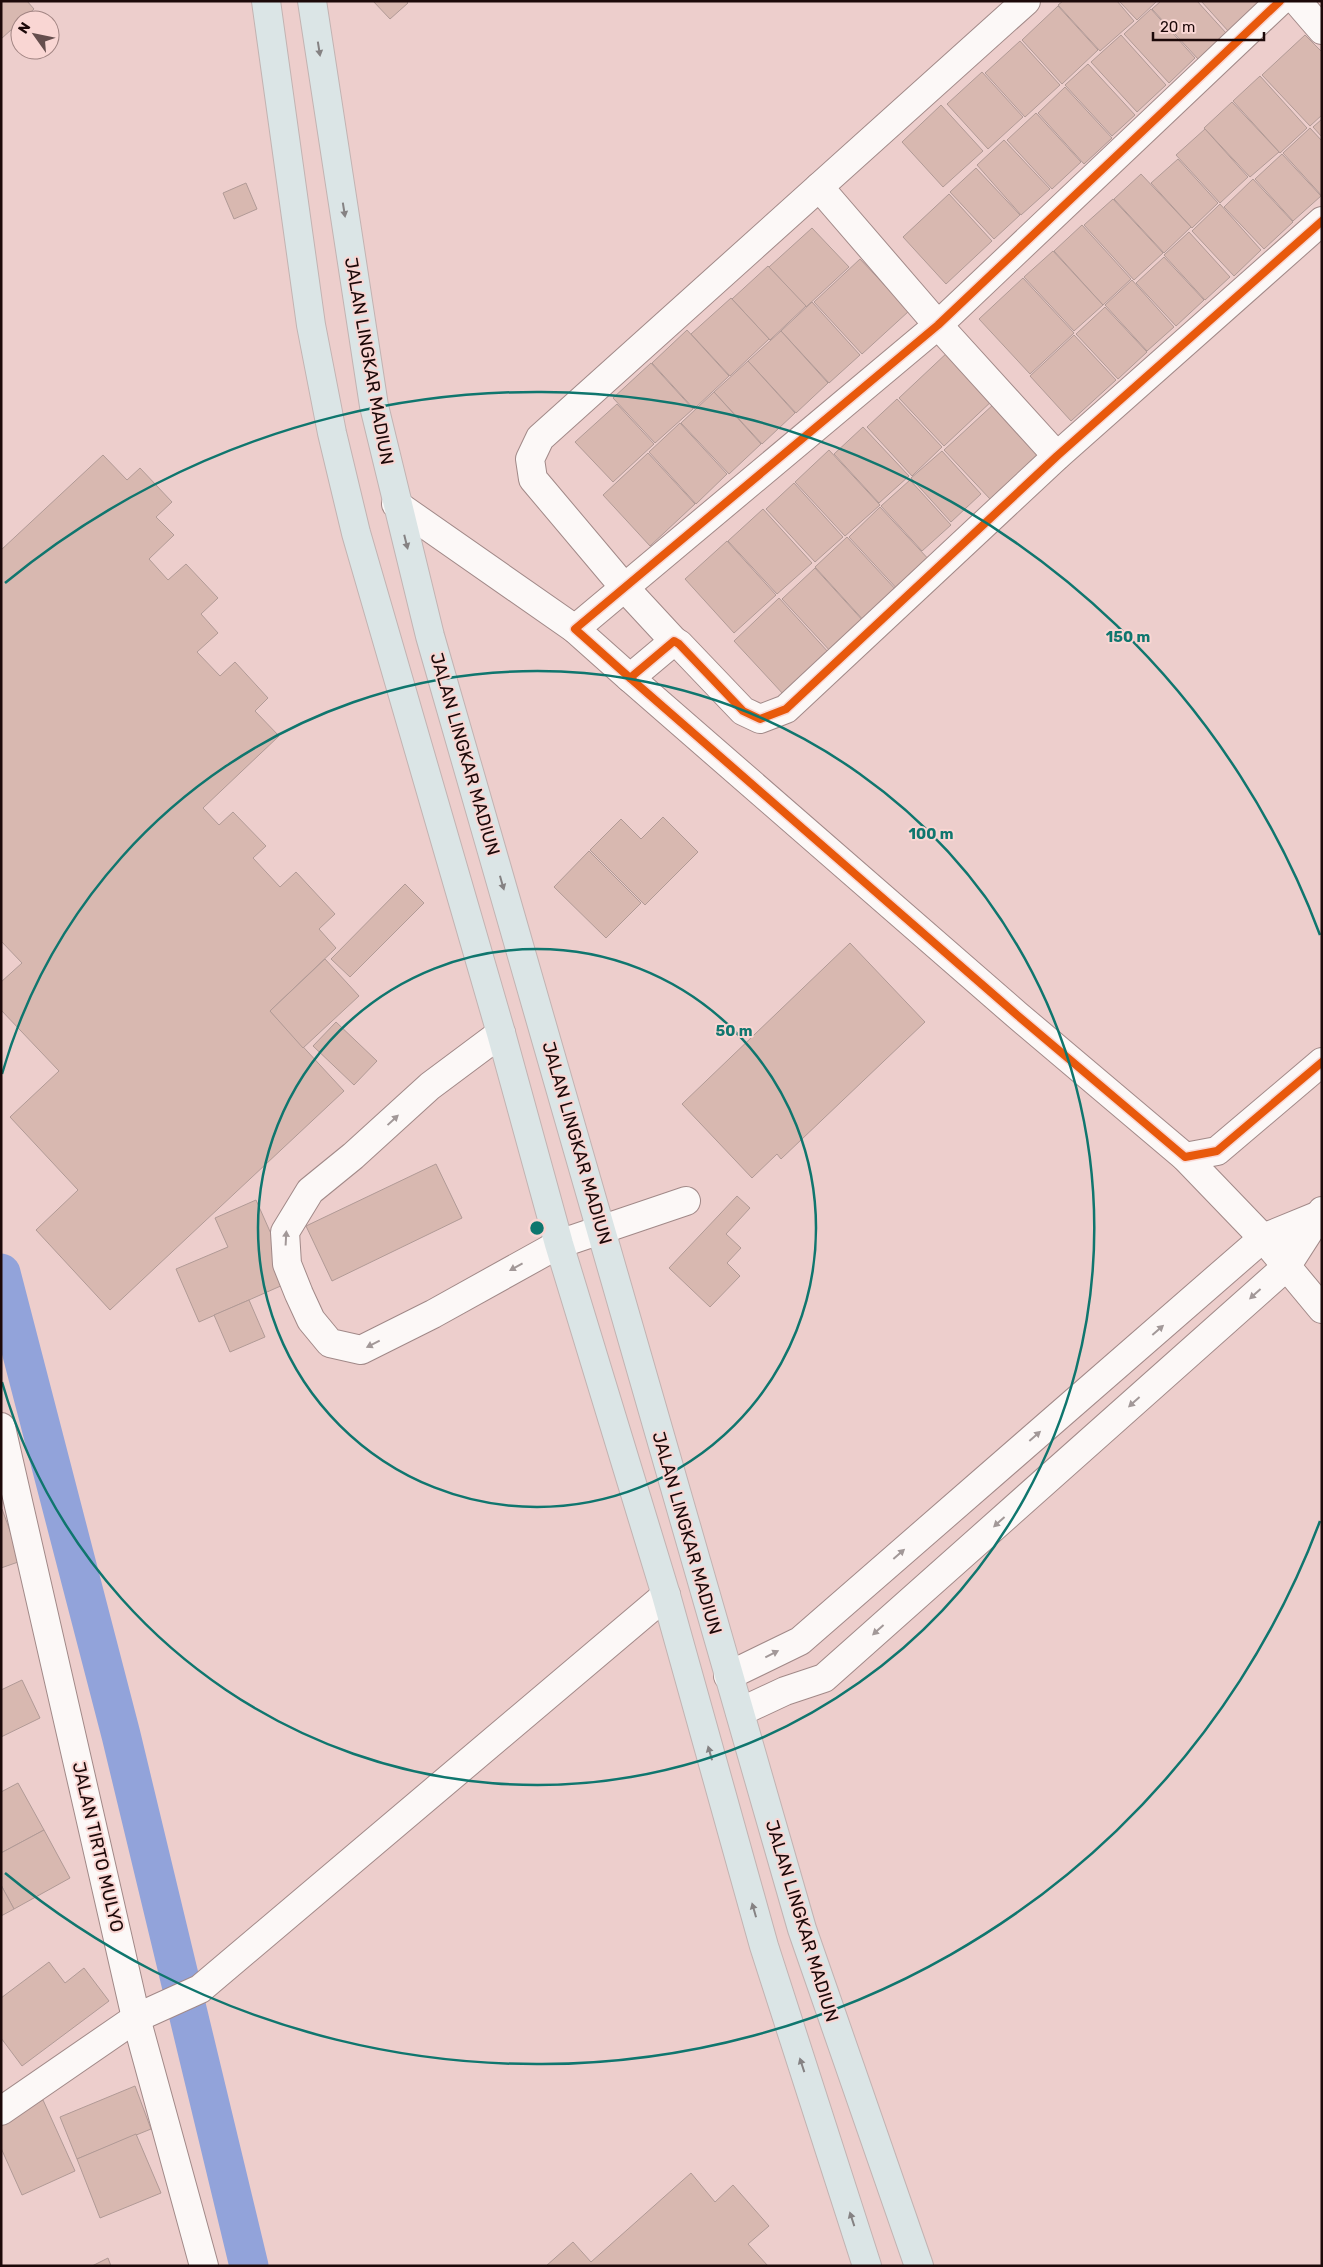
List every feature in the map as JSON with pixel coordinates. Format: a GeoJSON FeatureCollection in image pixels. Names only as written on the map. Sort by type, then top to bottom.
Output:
{"type":"FeatureCollection","features":[{"type":"Feature","properties":{"kind":"main road"},"geometry":{"type":"LineString","coordinates":[[266,1],[311,325],[332,433],[356,533],[559,1244],[666,1595],[764,1946],[867,2266]]}},
{"type":"Feature","properties":{"kind":"main road","name":"JALAN LINGKAR MADIUN"},"geometry":{"type":"LineString","coordinates":[[312,1],[374,406],[396,504],[430,636],[802,1929],[919,2266]]}},
{"type":"Feature","properties":{"kind":"street"},"geometry":{"type":"LineString","coordinates":[[1026,1],[540,438],[530,459],[533,479],[624,587],[743,712],[760,719],[786,709],[1057,456],[1322,221]]}},
{"type":"Feature","properties":{"kind":"street"},"geometry":{"type":"LineString","coordinates":[[575,629],[938,325],[1280,1]]}},
{"type":"Feature","properties":{"kind":"street"},"geometry":{"type":"LineString","coordinates":[[1297,1],[1322,30]]}},
{"type":"Feature","properties":{"kind":"street"},"geometry":{"type":"LineString","coordinates":[[819,187],[938,325],[1057,456]]}},
{"type":"Feature","properties":{"kind":"street"},"geometry":{"type":"LineString","coordinates":[[396,504],[575,629],[1017,1015],[1185,1157],[1263,1238],[1322,1309]]}},
{"type":"Feature","properties":{"kind":"street"},"geometry":{"type":"LineString","coordinates":[[630,678],[674,641]]}},
{"type":"Feature","properties":{"kind":"street"},"geometry":{"type":"LineString","coordinates":[[500,1033],[430,1086],[353,1156],[310,1191],[285,1232],[287,1264],[311,1320],[330,1343],[361,1350],[433,1314],[559,1244],[686,1201]]}},
{"type":"Feature","properties":{"kind":"street"},"geometry":{"type":"LineString","coordinates":[[1185,1157],[1217,1151],[1322,1062]]}},
{"type":"Feature","properties":{"kind":"street"},"geometry":{"type":"LineString","coordinates":[[728,1676],[800,1640],[1263,1238],[1320,1213]]}},
{"type":"Feature","properties":{"kind":"street"},"geometry":{"type":"LineString","coordinates":[[740,1712],[785,1691],[824,1678],[1286,1267],[1320,1213]]}},
{"type":"Feature","properties":{"kind":"street","name":"JALAN TIRTO MULYO"},"geometry":{"type":"LineString","coordinates":[[1,1427],[204,2266]]}},
{"type":"Feature","properties":{"kind":"street"},"geometry":{"type":"LineString","coordinates":[[1004,1463],[1029,1496]]}},
{"type":"Feature","properties":{"kind":"street"},"geometry":{"type":"LineString","coordinates":[[1,2111],[142,2016],[200,1989],[666,1595]]}},
{"type":"Feature","properties":{"kind":"building"},"geometry":{"type":"Polygon","coordinates":[[[1,1],[27,1],[34,9],[10,10],[10,31],[1,39],[1,1]]]}},
{"type":"Feature","properties":{"kind":"building"},"geometry":{"type":"Polygon","coordinates":[[[373,1],[406,1],[408,3],[390,19],[373,1]]]}},
{"type":"Feature","properties":{"kind":"building"},"geometry":{"type":"Polygon","coordinates":[[[1063,1],[1117,1],[1134,21],[1100,51],[1058,5],[1063,1]]]}},
{"type":"Feature","properties":{"kind":"building"},"geometry":{"type":"Polygon","coordinates":[[[1119,1],[1157,1],[1137,20],[1119,1]]]}},
{"type":"Feature","properties":{"kind":"building"},"geometry":{"type":"Polygon","coordinates":[[[1161,1],[1197,1],[1226,33],[1198,59],[1152,9],[1161,1]]]}},
{"type":"Feature","properties":{"kind":"building"},"geometry":{"type":"Polygon","coordinates":[[[1201,1],[1261,1],[1229,32],[1201,1]]]}},
{"type":"Feature","properties":{"kind":"building"},"geometry":{"type":"Polygon","coordinates":[[[1058,6],[1098,50],[1062,84],[1022,40],[1058,6]]]}},
{"type":"Feature","properties":{"kind":"building"},"geometry":{"type":"Polygon","coordinates":[[[1151,9],[1195,58],[1169,83],[1124,34],[1151,9]]]}},
{"type":"Feature","properties":{"kind":"building"},"geometry":{"type":"Polygon","coordinates":[[[1121,35],[1166,85],[1137,112],[1091,62],[1121,35]]]}},
{"type":"Feature","properties":{"kind":"building"},"geometry":{"type":"Polygon","coordinates":[[[1305,35],[1322,52],[1322,115],[1310,126],[1262,75],[1305,35]]]}},
{"type":"Feature","properties":{"kind":"building"},"geometry":{"type":"Polygon","coordinates":[[[1020,41],[1060,85],[1025,117],[985,73],[1020,41]]]}},
{"type":"Feature","properties":{"kind":"building"},"geometry":{"type":"Polygon","coordinates":[[[1088,64],[1135,115],[1112,136],[1065,85],[1088,64]]]}},
{"type":"Feature","properties":{"kind":"building"},"geometry":{"type":"Polygon","coordinates":[[[982,72],[1023,117],[988,149],[947,104],[982,72]]]}},
{"type":"Feature","properties":{"kind":"building"},"geometry":{"type":"Polygon","coordinates":[[[1260,76],[1307,128],[1280,153],[1233,101],[1260,76]]]}},
{"type":"Feature","properties":{"kind":"building"},"geometry":{"type":"Polygon","coordinates":[[[1065,87],[1112,138],[1084,164],[1038,113],[1065,87]]]}},
{"type":"Feature","properties":{"kind":"building"},"geometry":{"type":"Polygon","coordinates":[[[1232,102],[1279,152],[1250,177],[1204,128],[1232,102]]]}},
{"type":"Feature","properties":{"kind":"building"},"geometry":{"type":"Polygon","coordinates":[[[941,105],[983,151],[943,187],[902,142],[941,105]]]}},
{"type":"Feature","properties":{"kind":"building"},"geometry":{"type":"Polygon","coordinates":[[[1036,113],[1081,162],[1052,189],[1007,140],[1036,113]]]}},
{"type":"Feature","properties":{"kind":"building"},"geometry":{"type":"Polygon","coordinates":[[[1322,119],[1322,137],[1313,127],[1322,119]]]}},
{"type":"Feature","properties":{"kind":"building"},"geometry":{"type":"Polygon","coordinates":[[[1310,128],[1322,141],[1322,196],[1283,153],[1310,128]]]}},
{"type":"Feature","properties":{"kind":"building"},"geometry":{"type":"Polygon","coordinates":[[[1205,129],[1248,177],[1220,203],[1176,155],[1205,129]]]}},
{"type":"Feature","properties":{"kind":"building"},"geometry":{"type":"Polygon","coordinates":[[[1004,140],[1050,189],[1021,215],[977,165],[1004,140]]]}},
{"type":"Feature","properties":{"kind":"building"},"geometry":{"type":"Polygon","coordinates":[[[1282,154],[1321,196],[1293,221],[1255,179],[1282,154]]]}},
{"type":"Feature","properties":{"kind":"building"},"geometry":{"type":"Polygon","coordinates":[[[1178,159],[1218,203],[1192,228],[1151,183],[1178,159]]]}},
{"type":"Feature","properties":{"kind":"building"},"geometry":{"type":"Polygon","coordinates":[[[976,168],[1020,215],[994,239],[950,192],[976,168]]]}},
{"type":"Feature","properties":{"kind":"building"},"geometry":{"type":"Polygon","coordinates":[[[1141,174],[1191,227],[1164,253],[1114,199],[1141,174]]]}},
{"type":"Feature","properties":{"kind":"building"},"geometry":{"type":"Polygon","coordinates":[[[1253,179],[1293,222],[1264,249],[1224,207],[1253,179]]]}},
{"type":"Feature","properties":{"kind":"building"},"geometry":{"type":"Polygon","coordinates":[[[246,183],[257,209],[234,219],[223,193],[246,183]]]}},
{"type":"Feature","properties":{"kind":"building"},"geometry":{"type":"Polygon","coordinates":[[[949,194],[992,241],[946,284],[903,237],[949,194]]]}},
{"type":"Feature","properties":{"kind":"building"},"geometry":{"type":"Polygon","coordinates":[[[1113,199],[1163,253],[1134,280],[1084,225],[1113,199]]]}},
{"type":"Feature","properties":{"kind":"building"},"geometry":{"type":"Polygon","coordinates":[[[1220,204],[1261,250],[1234,276],[1192,231],[1220,204]]]}},
{"type":"Feature","properties":{"kind":"building"},"geometry":{"type":"Polygon","coordinates":[[[1082,225],[1131,279],[1103,305],[1054,251],[1082,225]]]}},
{"type":"Feature","properties":{"kind":"building"},"geometry":{"type":"Polygon","coordinates":[[[812,228],[849,267],[806,307],[769,267],[812,228]]]}},
{"type":"Feature","properties":{"kind":"building"},"geometry":{"type":"Polygon","coordinates":[[[1189,232],[1230,277],[1205,300],[1164,255],[1189,232]]]}},
{"type":"Feature","properties":{"kind":"building"},"geometry":{"type":"Polygon","coordinates":[[[1053,251],[1103,305],[1074,331],[1024,277],[1053,251]]]}},
{"type":"Feature","properties":{"kind":"building"},"geometry":{"type":"Polygon","coordinates":[[[1164,257],[1204,300],[1176,326],[1136,283],[1164,257]]]}},
{"type":"Feature","properties":{"kind":"building"},"geometry":{"type":"Polygon","coordinates":[[[860,259],[909,311],[862,354],[814,302],[860,259]]]}},
{"type":"Feature","properties":{"kind":"building"},"geometry":{"type":"Polygon","coordinates":[[[768,266],[806,306],[770,340],[732,299],[768,266]]]}},
{"type":"Feature","properties":{"kind":"building"},"geometry":{"type":"Polygon","coordinates":[[[1023,278],[1074,333],[1030,374],[979,319],[1023,278]]]}},
{"type":"Feature","properties":{"kind":"building"},"geometry":{"type":"Polygon","coordinates":[[[1132,280],[1174,327],[1147,351],[1105,305],[1132,280]]]}},
{"type":"Feature","properties":{"kind":"building"},"geometry":{"type":"Polygon","coordinates":[[[731,298],[769,339],[730,376],[691,334],[731,298]]]}},
{"type":"Feature","properties":{"kind":"building"},"geometry":{"type":"Polygon","coordinates":[[[812,302],[860,355],[829,383],[781,331],[812,302]]]}},
{"type":"Feature","properties":{"kind":"building"},"geometry":{"type":"Polygon","coordinates":[[[1105,307],[1147,352],[1118,379],[1076,334],[1105,307]]]}},
{"type":"Feature","properties":{"kind":"building"},"geometry":{"type":"Polygon","coordinates":[[[687,330],[729,376],[694,409],[652,363],[687,330]]]}},
{"type":"Feature","properties":{"kind":"building"},"geometry":{"type":"Polygon","coordinates":[[[781,331],[828,383],[796,413],[748,361],[781,331]]]}},
{"type":"Feature","properties":{"kind":"building"},"geometry":{"type":"Polygon","coordinates":[[[1074,335],[1116,380],[1071,421],[1030,376],[1074,335]]]}},
{"type":"Feature","properties":{"kind":"building"},"geometry":{"type":"Polygon","coordinates":[[[949,351],[994,399],[944,446],[899,398],[949,351]]]}},
{"type":"Feature","properties":{"kind":"building"},"geometry":{"type":"Polygon","coordinates":[[[748,361],[795,413],[762,444],[714,392],[748,361]]]}},
{"type":"Feature","properties":{"kind":"building"},"geometry":{"type":"Polygon","coordinates":[[[651,363],[693,409],[655,443],[613,398],[651,363]]]}},
{"type":"Feature","properties":{"kind":"building"},"geometry":{"type":"Polygon","coordinates":[[[714,392],[761,444],[729,474],[681,423],[714,392]]]}},
{"type":"Feature","properties":{"kind":"building"},"geometry":{"type":"Polygon","coordinates":[[[897,399],[942,447],[912,476],[867,427],[897,399]]]}},
{"type":"Feature","properties":{"kind":"building"},"geometry":{"type":"Polygon","coordinates":[[[995,403],[1040,453],[990,499],[944,450],[995,403]]]}},
{"type":"Feature","properties":{"kind":"building"},"geometry":{"type":"Polygon","coordinates":[[[617,404],[654,444],[613,482],[575,442],[617,404]]]}},
{"type":"Feature","properties":{"kind":"building"},"geometry":{"type":"Polygon","coordinates":[[[680,423],[727,474],[696,504],[649,452],[680,423]]]}},
{"type":"Feature","properties":{"kind":"building"},"geometry":{"type":"Polygon","coordinates":[[[863,427],[909,476],[879,503],[834,454],[863,427]]]}},
{"type":"Feature","properties":{"kind":"building"},"geometry":{"type":"Polygon","coordinates":[[[829,450],[880,505],[845,536],[795,482],[829,450]]]}},
{"type":"Feature","properties":{"kind":"building"},"geometry":{"type":"Polygon","coordinates":[[[942,451],[981,494],[951,522],[911,478],[942,451]]]}},
{"type":"Feature","properties":{"kind":"building"},"geometry":{"type":"Polygon","coordinates":[[[648,453],[695,504],[650,546],[603,495],[648,453]]]}},
{"type":"Feature","properties":{"kind":"building"},"geometry":{"type":"Polygon","coordinates":[[[103,455],[127,480],[140,468],[172,502],[156,517],[174,535],[149,559],[168,580],[186,564],[218,598],[201,614],[218,633],[197,652],[220,676],[235,662],[268,698],[255,711],[279,736],[203,808],[219,825],[233,812],[266,846],[253,858],[280,887],[296,872],[335,914],[319,929],[336,948],[270,1011],[344,1091],[110,1310],[36,1230],[78,1190],[10,1117],[59,1071],[1,1010],[1,982],[22,963],[1,941],[1,550],[103,455]]]}},
{"type":"Feature","properties":{"kind":"building"},"geometry":{"type":"Polygon","coordinates":[[[910,480],[951,525],[922,551],[881,506],[910,480]]]}},
{"type":"Feature","properties":{"kind":"building"},"geometry":{"type":"Polygon","coordinates":[[[794,483],[843,537],[815,562],[766,509],[794,483]]]}},
{"type":"Feature","properties":{"kind":"building"},"geometry":{"type":"Polygon","coordinates":[[[880,507],[932,563],[900,592],[849,537],[880,507]]]}},
{"type":"Feature","properties":{"kind":"building"},"geometry":{"type":"Polygon","coordinates":[[[763,509],[812,563],[777,594],[728,541],[763,509]]]}},
{"type":"Feature","properties":{"kind":"building"},"geometry":{"type":"Polygon","coordinates":[[[847,537],[898,592],[866,623],[815,567],[847,537]]]}},
{"type":"Feature","properties":{"kind":"building"},"geometry":{"type":"Polygon","coordinates":[[[727,541],[776,595],[734,633],[685,579],[727,541]]]}},
{"type":"Feature","properties":{"kind":"building"},"geometry":{"type":"Polygon","coordinates":[[[815,568],[865,623],[832,653],[782,599],[815,568]]]}},
{"type":"Feature","properties":{"kind":"building"},"geometry":{"type":"Polygon","coordinates":[[[779,598],[829,653],[784,695],[734,641],[779,598]]]}},
{"type":"Feature","properties":{"kind":"building"},"geometry":{"type":"Polygon","coordinates":[[[663,817],[698,852],[645,905],[590,850],[621,819],[641,839],[663,817]]]}},
{"type":"Feature","properties":{"kind":"building"},"geometry":{"type":"Polygon","coordinates":[[[589,851],[641,903],[606,938],[554,887],[589,851]]]}},
{"type":"Feature","properties":{"kind":"building"},"geometry":{"type":"Polygon","coordinates":[[[405,884],[424,903],[350,977],[331,959],[405,884]]]}},
{"type":"Feature","properties":{"kind":"building"},"geometry":{"type":"Polygon","coordinates":[[[850,943],[925,1022],[781,1159],[777,1154],[752,1178],[682,1104],[850,943]]]}},
{"type":"Feature","properties":{"kind":"building"},"geometry":{"type":"Polygon","coordinates":[[[325,959],[359,996],[303,1048],[270,1011],[325,959]]]}},
{"type":"Feature","properties":{"kind":"building"},"geometry":{"type":"Polygon","coordinates":[[[336,1022],[377,1061],[354,1085],[313,1046],[336,1022]]]}},
{"type":"Feature","properties":{"kind":"building"},"geometry":{"type":"Polygon","coordinates":[[[436,1164],[462,1218],[332,1281],[306,1226],[436,1164]]]}},
{"type":"Feature","properties":{"kind":"building"},"geometry":{"type":"Polygon","coordinates":[[[737,1196],[750,1208],[726,1234],[741,1248],[727,1263],[740,1276],[710,1307],[669,1268],[737,1196]]]}},
{"type":"Feature","properties":{"kind":"building"},"geometry":{"type":"Polygon","coordinates":[[[256,1200],[292,1281],[199,1322],[176,1269],[228,1247],[215,1218],[256,1200]]]}},
{"type":"Feature","properties":{"kind":"building"},"geometry":{"type":"Polygon","coordinates":[[[249,1300],[265,1337],[230,1352],[214,1315],[249,1300]]]}},
{"type":"Feature","properties":{"kind":"building"},"geometry":{"type":"Polygon","coordinates":[[[1,1509],[21,1561],[1,1568],[1,1509]]]}},
{"type":"Feature","properties":{"kind":"building"},"geometry":{"type":"Polygon","coordinates":[[[22,1680],[40,1718],[1,1737],[1,1690],[22,1680]]]}},
{"type":"Feature","properties":{"kind":"building"},"geometry":{"type":"Polygon","coordinates":[[[18,1783],[44,1830],[1,1853],[1,1792],[18,1783]]]}},
{"type":"Feature","properties":{"kind":"building"},"geometry":{"type":"Polygon","coordinates":[[[44,1830],[70,1878],[14,1909],[1,1885],[1,1853],[44,1830]]]}},
{"type":"Feature","properties":{"kind":"building"},"geometry":{"type":"Polygon","coordinates":[[[1,1885],[14,1909],[1,1916],[1,1885]]]}},
{"type":"Feature","properties":{"kind":"building"},"geometry":{"type":"Polygon","coordinates":[[[49,1962],[65,1983],[84,1968],[109,2001],[22,2066],[1,2038],[1,1998],[49,1962]]]}},
{"type":"Feature","properties":{"kind":"building"},"geometry":{"type":"Polygon","coordinates":[[[135,2086],[151,2129],[77,2159],[60,2117],[135,2086]]]}},
{"type":"Feature","properties":{"kind":"building"},"geometry":{"type":"Polygon","coordinates":[[[43,2100],[75,2171],[22,2195],[1,2148],[1,2119],[43,2100]]]}},
{"type":"Feature","properties":{"kind":"building"},"geometry":{"type":"Polygon","coordinates":[[[136,2134],[161,2193],[100,2218],[77,2159],[136,2134]]]}},
{"type":"Feature","properties":{"kind":"building"},"geometry":{"type":"Polygon","coordinates":[[[691,2173],[715,2202],[733,2185],[769,2226],[748,2244],[768,2266],[546,2266],[573,2242],[591,2262],[691,2173]]]}},
{"type":"Feature","properties":{"kind":"building"},"geometry":{"type":"Polygon","coordinates":[[[108,2258],[111,2266],[92,2266],[108,2258]]]}},
{"type":"Feature","properties":{"kind":"waterway"},"geometry":{"type":"LineString","coordinates":[[1,1273],[121,1735],[249,2266]]}},
{"type":"Feature","properties":{"kind":"cycle path"},"geometry":{"type":"LineString","coordinates":[[1280,1],[938,325],[575,629],[630,678],[674,641],[743,711],[760,719],[786,709],[1057,456],[1322,221]]}},
{"type":"Feature","properties":{"kind":"cycle path"},"geometry":{"type":"LineString","coordinates":[[630,678],[1017,1015],[1185,1157],[1217,1151],[1322,1062]]}}]}
